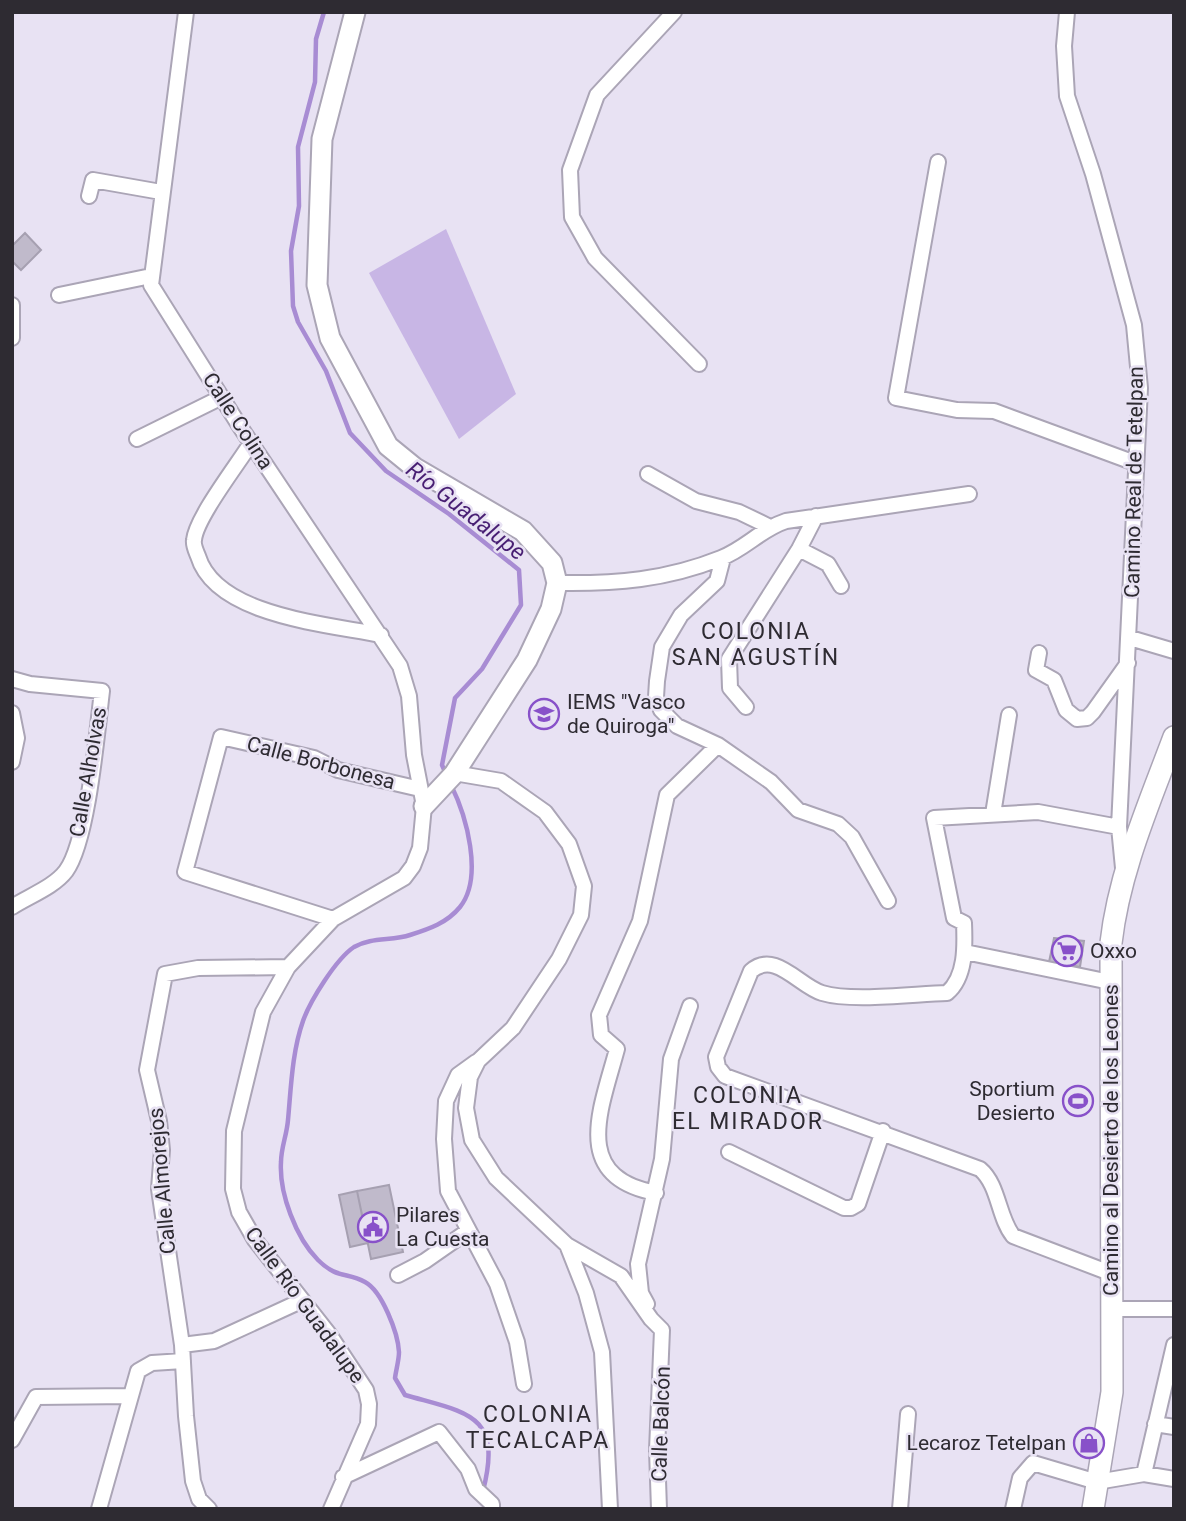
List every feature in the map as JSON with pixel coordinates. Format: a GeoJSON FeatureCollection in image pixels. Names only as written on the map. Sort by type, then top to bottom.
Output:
{"type":"FeatureCollection","features":[{"type":"Feature","properties":{"kind":"main road","name":"Camino al Desierto de los Leones"},"geometry":{"type":"LineString","coordinates":[[1093,1509],[1112,1392],[1110,982],[1115,908],[1123,878],[1169,766],[1174,737]]}},
{"type":"Feature","properties":{"kind":"street","name":"Calle Colina"},"geometry":{"type":"LineString","coordinates":[[186,12],[150,285],[251,443],[400,666],[409,696],[422,797]]}},
{"type":"Feature","properties":{"kind":"street"},"geometry":{"type":"LineString","coordinates":[[355,12],[321,139],[317,285],[330,338],[388,446],[415,468],[523,531],[552,563],[557,583],[551,610],[527,660],[450,778],[422,797]]}},
{"type":"Feature","properties":{"kind":"street"},"geometry":{"type":"LineString","coordinates":[[674,12],[597,95],[570,170],[572,217],[595,258],[699,364]]}},
{"type":"Feature","properties":{"kind":"street","name":"Camino Real de Tetelpan"},"geometry":{"type":"LineString","coordinates":[[1067,12],[1064,46],[1067,96],[1093,174],[1134,325],[1140,388],[1119,827],[1123,878]]}},
{"type":"Feature","properties":{"kind":"street"},"geometry":{"type":"LineString","coordinates":[[938,162],[896,398],[957,410],[994,411],[1135,463]]}},
{"type":"Feature","properties":{"kind":"street"},"geometry":{"type":"LineString","coordinates":[[89,196],[93,180],[161,192]]}},
{"type":"Feature","properties":{"kind":"street"},"geometry":{"type":"LineString","coordinates":[[59,295],[151,276]]}},
{"type":"Feature","properties":{"kind":"street"},"geometry":{"type":"LineString","coordinates":[[12,305],[12,338]]}},
{"type":"Feature","properties":{"kind":"street"},"geometry":{"type":"LineString","coordinates":[[137,439],[222,397]]}},
{"type":"Feature","properties":{"kind":"street"},"geometry":{"type":"LineString","coordinates":[[251,443],[200,523],[193,542],[202,570],[228,596],[282,615],[381,635]]}},
{"type":"Feature","properties":{"kind":"street"},"geometry":{"type":"LineString","coordinates":[[648,474],[696,501],[739,512],[768,526]]}},
{"type":"Feature","properties":{"kind":"street"},"geometry":{"type":"LineString","coordinates":[[557,583],[630,582],[723,558],[768,526],[816,516],[970,494]]}},
{"type":"Feature","properties":{"kind":"street"},"geometry":{"type":"LineString","coordinates":[[746,707],[730,688],[729,659],[799,549],[816,516]]}},
{"type":"Feature","properties":{"kind":"street"},"geometry":{"type":"LineString","coordinates":[[799,549],[828,564],[841,586]]}},
{"type":"Feature","properties":{"kind":"street"},"geometry":{"type":"LineString","coordinates":[[723,558],[717,581],[681,615],[662,647],[656,696],[661,710],[677,726],[718,745],[771,782],[798,810],[838,824],[852,837],[888,901]]}},
{"type":"Feature","properties":{"kind":"street"},"geometry":{"type":"LineString","coordinates":[[1130,638],[1174,651]]}},
{"type":"Feature","properties":{"kind":"street"},"geometry":{"type":"LineString","coordinates":[[1039,653],[1037,670],[1054,680],[1066,710],[1077,719],[1087,718],[1093,712],[1128,662]]}},
{"type":"Feature","properties":{"kind":"street","name":"Calle Alholvas"},"geometry":{"type":"LineString","coordinates":[[12,679],[102,691],[89,793],[72,858],[59,878],[12,907]]}},
{"type":"Feature","properties":{"kind":"street"},"geometry":{"type":"LineString","coordinates":[[12,713],[17,738],[12,762]]}},
{"type":"Feature","properties":{"kind":"street"},"geometry":{"type":"LineString","coordinates":[[993,814],[1009,715]]}},
{"type":"Feature","properties":{"kind":"street","name":"Calle Borbonesa"},"geometry":{"type":"LineString","coordinates":[[332,919],[185,872],[221,737],[314,758],[338,770],[422,797]]}},
{"type":"Feature","properties":{"kind":"street"},"geometry":{"type":"LineString","coordinates":[[656,1192],[624,1184],[603,1164],[598,1140],[603,1102],[617,1049],[601,1035],[598,1015],[640,920],[667,795],[718,745]]}},
{"type":"Feature","properties":{"kind":"street"},"geometry":{"type":"LineString","coordinates":[[450,778],[501,781],[545,812],[569,844],[584,886],[581,915],[559,959],[513,1028],[478,1061],[458,1075],[446,1101],[444,1139],[448,1191],[497,1284],[517,1342],[524,1384]]}},
{"type":"Feature","properties":{"kind":"street","name":"Calle Río Guadalupe"},"geometry":{"type":"LineString","coordinates":[[331,1509],[343,1476],[360,1448],[368,1424],[369,1404],[366,1390],[337,1345],[255,1240],[239,1212],[233,1189],[234,1131],[263,1012],[288,967],[332,919],[408,872],[420,848],[422,797]]}},
{"type":"Feature","properties":{"kind":"street"},"geometry":{"type":"LineString","coordinates":[[1111,1273],[1013,1236],[1006,1226],[985,1173],[883,1131],[725,1076],[718,1067],[716,1057],[751,971],[767,964],[784,969],[806,986],[839,995],[947,993],[956,983],[965,952],[964,923],[954,918],[934,818],[1038,812],[1119,827]]}},
{"type":"Feature","properties":{"kind":"street"},"geometry":{"type":"LineString","coordinates":[[965,952],[1110,982]]}},
{"type":"Feature","properties":{"kind":"street","name":"Calle Almorejos"},"geometry":{"type":"LineString","coordinates":[[209,1509],[199,1499],[193,1480],[182,1345],[159,1189],[162,1150],[159,1121],[147,1070],[160,986],[165,974],[172,971],[288,967]]}},
{"type":"Feature","properties":{"kind":"street"},"geometry":{"type":"LineString","coordinates":[[662,1335],[641,1293],[638,1264],[656,1192],[671,1059],[690,1006]]}},
{"type":"Feature","properties":{"kind":"street"},"geometry":{"type":"LineString","coordinates":[[478,1061],[470,1077],[466,1108],[472,1140],[496,1178],[566,1245],[621,1276],[662,1335]]}},
{"type":"Feature","properties":{"kind":"street"},"geometry":{"type":"LineString","coordinates":[[729,1152],[844,1208],[851,1208],[858,1203],[883,1131]]}},
{"type":"Feature","properties":{"kind":"street"},"geometry":{"type":"LineString","coordinates":[[398,1275],[425,1261],[468,1231]]}},
{"type":"Feature","properties":{"kind":"street"},"geometry":{"type":"LineString","coordinates":[[566,1245],[586,1293],[602,1352],[610,1509]]}},
{"type":"Feature","properties":{"kind":"street"},"geometry":{"type":"LineString","coordinates":[[182,1345],[214,1340],[301,1301]]}},
{"type":"Feature","properties":{"kind":"street"},"geometry":{"type":"LineString","coordinates":[[1112,1309],[1174,1309]]}},
{"type":"Feature","properties":{"kind":"street","name":"Calle Balcón"},"geometry":{"type":"LineString","coordinates":[[659,1509],[657,1450],[662,1335]]}},
{"type":"Feature","properties":{"kind":"street"},"geometry":{"type":"LineString","coordinates":[[1144,1474],[1171,1368],[1174,1345]]}},
{"type":"Feature","properties":{"kind":"street"},"geometry":{"type":"LineString","coordinates":[[99,1509],[138,1371],[144,1366],[183,1361]]}},
{"type":"Feature","properties":{"kind":"street"},"geometry":{"type":"LineString","coordinates":[[12,1440],[18,1423],[36,1397],[130,1396]]}},
{"type":"Feature","properties":{"kind":"street"},"geometry":{"type":"LineString","coordinates":[[900,1509],[908,1414]]}},
{"type":"Feature","properties":{"kind":"street"},"geometry":{"type":"LineString","coordinates":[[1156,1424],[1174,1427]]}},
{"type":"Feature","properties":{"kind":"street"},"geometry":{"type":"LineString","coordinates":[[343,1476],[439,1432],[468,1469],[476,1489],[491,1505]]}},
{"type":"Feature","properties":{"kind":"street"},"geometry":{"type":"LineString","coordinates":[[1013,1509],[1020,1478],[1033,1463],[1097,1482],[1144,1474],[1174,1479]]}},
{"type":"Feature","properties":{"kind":"shaded area"},"geometry":{"type":"Polygon","coordinates":[[[446,229],[516,394],[459,439],[369,273],[446,229]]]}},
{"type":"Feature","properties":{"kind":"building"},"geometry":{"type":"Polygon","coordinates":[[[25,233],[41,250],[21,270],[12,261],[12,246],[25,233]]]}},
{"type":"Feature","properties":{"kind":"building","name":"Oxxo"},"geometry":{"type":"Polygon","coordinates":[[[1054,938],[1084,941],[1080,967],[1049,962],[1054,938]]]}},
{"type":"Feature","properties":{"kind":"building"},"geometry":{"type":"Polygon","coordinates":[[[389,1185],[403,1252],[371,1259],[357,1191],[389,1185]]]}},
{"type":"Feature","properties":{"kind":"building"},"geometry":{"type":"Polygon","coordinates":[[[357,1191],[368,1243],[350,1247],[339,1195],[357,1191]]]}},
{"type":"Feature","properties":{"kind":"building","name":"Lecaroz Tetelpan"},"geometry":{"type":"Polygon","coordinates":[[[1089,1431],[1095,1432],[1096,1438],[1093,1458],[1084,1457],[1083,1440],[1087,1440],[1089,1431]]]}},
{"type":"Feature","properties":{"kind":"waterway","name":"Río Guadalupe"},"geometry":{"type":"LineString","coordinates":[[324,12],[316,39],[315,82],[298,147],[299,206],[291,251],[293,306],[298,322],[326,371],[350,433],[386,471],[449,514],[519,570],[521,605],[482,669],[455,698],[442,765],[446,774]]}},
{"type":"Feature","properties":{"kind":"waterway","name":"Río Guadalupe"},"geometry":{"type":"LineString","coordinates":[[451,785],[462,812],[470,846],[471,880],[467,894],[455,913],[437,925],[410,935],[367,942],[354,947],[324,981],[306,1013],[296,1045],[281,1174],[290,1214],[310,1251],[336,1273],[365,1282],[383,1303],[398,1344],[395,1378],[405,1395],[462,1413],[475,1420],[483,1431],[488,1446],[483,1491]]}},
{"type":"Feature","properties":{"kind":"place","name":"IEMS \"Vasco de Quiroga\""},"geometry":{"type":"Point","coordinates":[544,714]}},
{"type":"Feature","properties":{"kind":"place","name":"Oxxo"},"geometry":{"type":"Point","coordinates":[1067,951]}},
{"type":"Feature","properties":{"kind":"place","name":"Sportium Desierto"},"geometry":{"type":"Point","coordinates":[1078,1101]}},
{"type":"Feature","properties":{"kind":"place","name":"Pilares La Cuesta"},"geometry":{"type":"Point","coordinates":[373,1227]}},
{"type":"Feature","properties":{"kind":"place","name":"Lecaroz Tetelpan"},"geometry":{"type":"Point","coordinates":[1089,1443]}},
{"type":"Feature","properties":{"kind":"district","name":"COLONIA SAN AGUSTÍN"},"geometry":{"type":"Point","coordinates":[756,644]}},
{"type":"Feature","properties":{"kind":"district","name":"COLONIA EL MIRADOR"},"geometry":{"type":"Point","coordinates":[748,1108]}},
{"type":"Feature","properties":{"kind":"district","name":"COLONIA TECALCAPA"},"geometry":{"type":"Point","coordinates":[538,1427]}}]}
